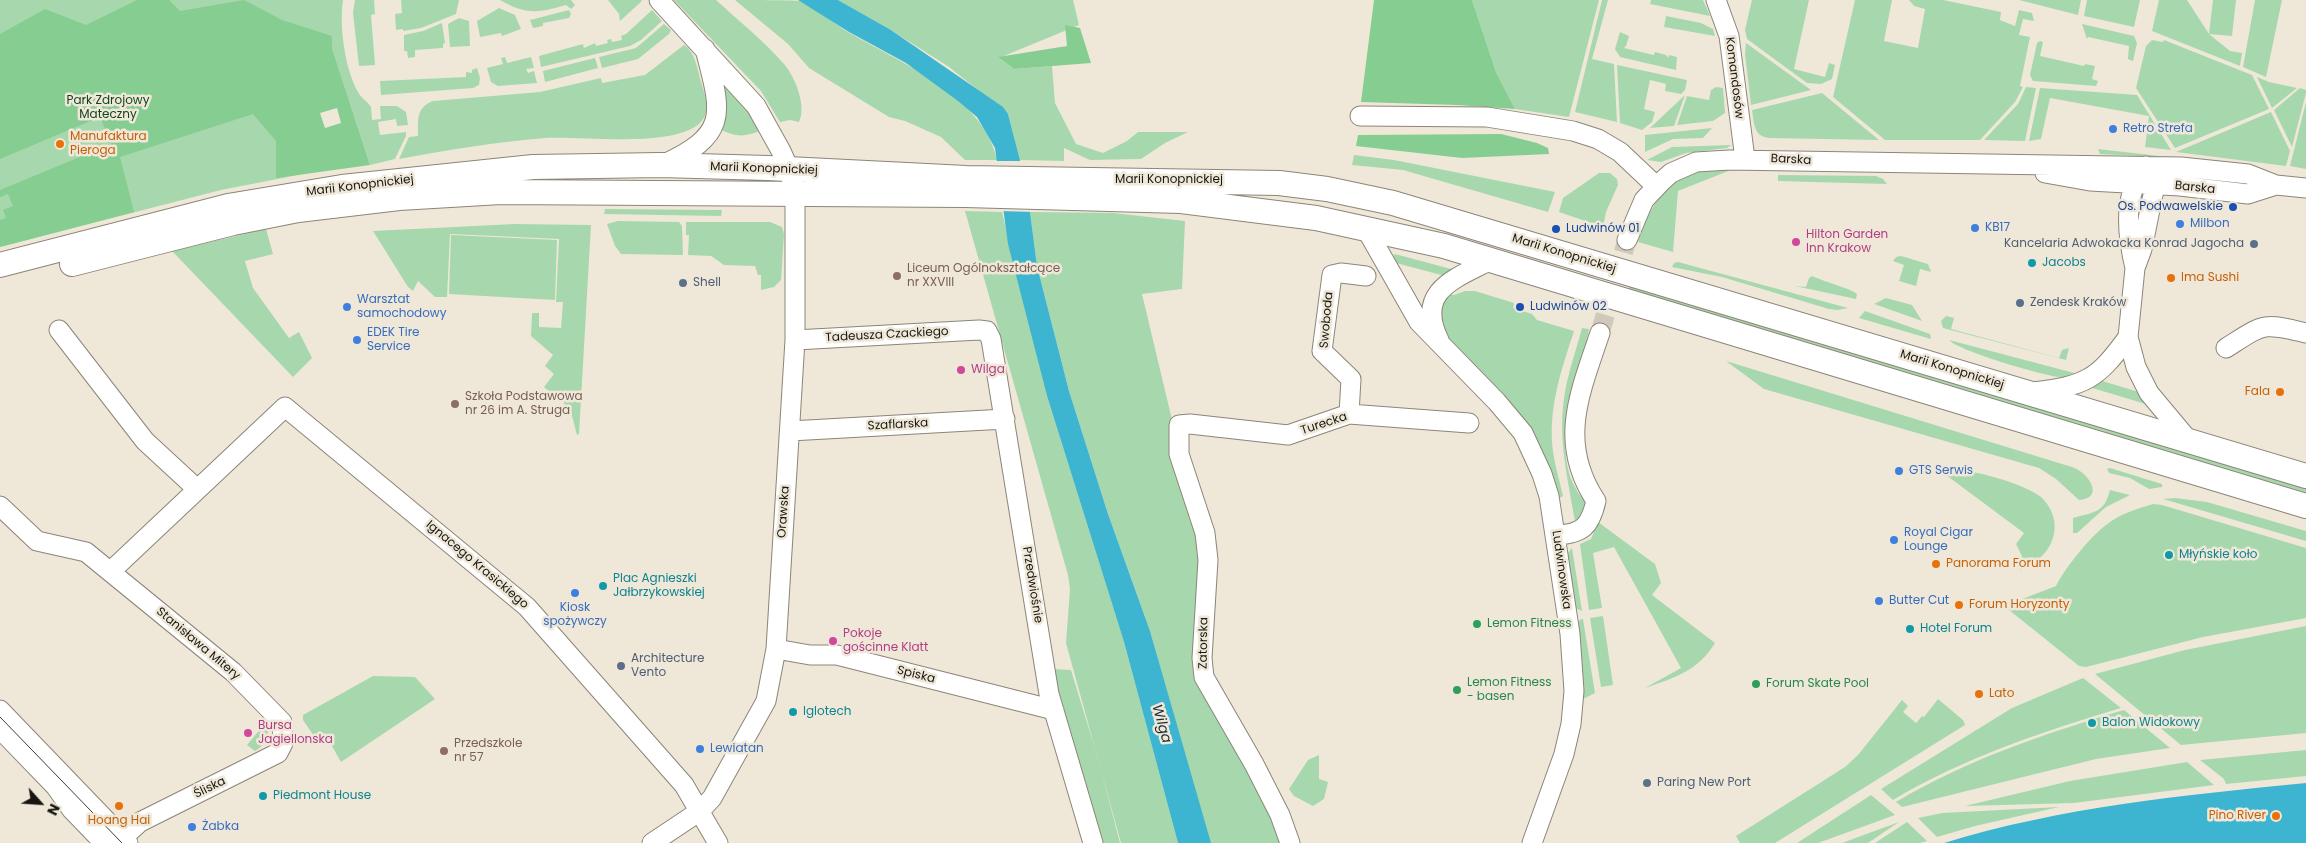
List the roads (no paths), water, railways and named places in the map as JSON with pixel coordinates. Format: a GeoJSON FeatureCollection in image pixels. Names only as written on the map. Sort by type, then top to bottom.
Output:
{"type":"FeatureCollection","features":[{"type":"Feature","properties":{"kind":"main road","name":"Marii Konopnickiej"},"geometry":{"type":"LineString","coordinates":[[0,265],[228,206],[302,193],[533,167],[660,165],[789,169],[965,187]]}},
{"type":"Feature","properties":{"kind":"main road","name":"Marii Konopnickiej"},"geometry":{"type":"LineString","coordinates":[[0,281],[233,223],[355,202],[501,192],[795,194],[965,187],[1068,188],[1261,182],[1327,189],[1366,196],[1503,235],[2306,476]]}},
{"type":"Feature","properties":{"kind":"main road","name":"Marii Konopnickiej"},"geometry":{"type":"LineString","coordinates":[[1068,188],[1278,211],[1365,227],[1491,260],[2306,506]]}},
{"type":"Feature","properties":{"kind":"street","name":"Orawska"},"geometry":{"type":"LineString","coordinates":[[652,843],[700,812],[712,798],[766,701],[776,649],[796,340],[795,194],[789,169],[774,135],[756,106],[659,0]]}},
{"type":"Feature","properties":{"kind":"street","name":"Komandosów"},"geometry":{"type":"LineString","coordinates":[[1716,0],[1729,36],[1745,159]]}},
{"type":"Feature","properties":{"kind":"street"},"geometry":{"type":"LineString","coordinates":[[660,165],[679,157],[701,142],[715,122],[718,102],[704,48]]}},
{"type":"Feature","properties":{"kind":"street"},"geometry":{"type":"LineString","coordinates":[[1360,116],[1487,117],[1573,131],[1598,139],[1616,149],[1656,186]]}},
{"type":"Feature","properties":{"kind":"street","name":"Barska"},"geometry":{"type":"LineString","coordinates":[[1627,240],[1644,200],[1656,186],[1672,174],[1696,162],[1745,159],[1851,163],[2092,164],[2182,167],[2248,174],[2276,185],[2306,188]]}},
{"type":"Feature","properties":{"kind":"street","name":"Barska"},"geometry":{"type":"LineString","coordinates":[[1994,165],[2090,180],[2154,184],[2248,194],[2276,185]]}},
{"type":"Feature","properties":{"kind":"street"},"geometry":{"type":"LineString","coordinates":[[2135,268],[2130,249],[2129,216],[2134,184],[2146,166]]}},
{"type":"Feature","properties":{"kind":"street"},"geometry":{"type":"LineString","coordinates":[[2146,166],[2154,184],[2142,249],[2135,268],[2128,337],[2136,367],[2149,393],[2190,442]]}},
{"type":"Feature","properties":{"kind":"street","name":"Ludwinowska"},"geometry":{"type":"LineString","coordinates":[[1365,227],[1418,322],[1497,402],[1523,433],[1544,478],[1556,535],[1570,634],[1574,691],[1571,724],[1564,754],[1532,843]]}},
{"type":"Feature","properties":{"kind":"street","name":"Ludwinowska"},"geometry":{"type":"LineString","coordinates":[[1450,355],[1432,326],[1432,304],[1436,294],[1446,283],[1491,260]]}},
{"type":"Feature","properties":{"kind":"street","name":"Swoboda"},"geometry":{"type":"LineString","coordinates":[[1349,414],[1351,379],[1322,351],[1332,275],[1341,273],[1366,276]]}},
{"type":"Feature","properties":{"kind":"street"},"geometry":{"type":"LineString","coordinates":[[2226,348],[2254,331],[2270,325],[2306,333]]}},
{"type":"Feature","properties":{"kind":"street"},"geometry":{"type":"LineString","coordinates":[[59,330],[145,441],[197,489],[111,571]]}},
{"type":"Feature","properties":{"kind":"street","name":"Tadeusza Czackiego"},"geometry":{"type":"LineString","coordinates":[[796,340],[979,330]]}},
{"type":"Feature","properties":{"kind":"street","name":"Przedwiośnie"},"geometry":{"type":"LineString","coordinates":[[979,330],[987,331],[991,339],[1050,694],[1093,843]]}},
{"type":"Feature","properties":{"kind":"street"},"geometry":{"type":"LineString","coordinates":[[1556,535],[1573,534],[1584,528],[1593,515],[1596,501],[1580,471],[1574,438],[1581,394],[1600,332]]}},
{"type":"Feature","properties":{"kind":"street"},"geometry":{"type":"LineString","coordinates":[[2026,392],[2057,389],[2092,378],[2107,365],[2128,337]]}},
{"type":"Feature","properties":{"kind":"street","name":"Ignacego Krasickiego"},"geometry":{"type":"LineString","coordinates":[[197,489],[286,407],[527,606],[684,785],[718,843]]}},
{"type":"Feature","properties":{"kind":"street","name":"Turecka"},"geometry":{"type":"LineString","coordinates":[[1179,425],[1190,424],[1288,435],[1349,414],[1469,423]]}},
{"type":"Feature","properties":{"kind":"street","name":"Szaflarska"},"geometry":{"type":"LineString","coordinates":[[790,431],[1005,419]]}},
{"type":"Feature","properties":{"kind":"street","name":"Zatorska"},"geometry":{"type":"LineString","coordinates":[[1179,425],[1179,454],[1205,533],[1208,560],[1202,658],[1204,677],[1254,764],[1280,815],[1290,843]]}},
{"type":"Feature","properties":{"kind":"street","name":"Stanisława Mitery"},"geometry":{"type":"LineString","coordinates":[[0,506],[37,541],[86,552],[111,571],[233,672],[282,722]]}},
{"type":"Feature","properties":{"kind":"street","name":"Spiska"},"geometry":{"type":"LineString","coordinates":[[776,649],[810,655],[837,655],[1054,710]]}},
{"type":"Feature","properties":{"kind":"street"},"geometry":{"type":"LineString","coordinates":[[0,710],[123,841]]}},
{"type":"Feature","properties":{"kind":"street","name":"Śliska"},"geometry":{"type":"LineString","coordinates":[[123,841],[140,822],[278,753],[283,743],[282,722]]}},
{"type":"Feature","properties":{"kind":"street"},"geometry":{"type":"LineString","coordinates":[[0,729],[56,787],[72,810],[104,843]]}},
{"type":"Feature","properties":{"kind":"water"},"geometry":{"type":"Polygon","coordinates":[[[798,0],[838,0],[891,30],[1003,107],[1008,114],[1020,160],[1030,212],[1037,266],[1069,391],[1108,514],[1150,631],[1211,843],[1178,843],[1124,642],[1047,396],[1008,244],[995,148],[977,117],[958,101],[906,63],[849,32],[798,0]]]}},
{"type":"Feature","properties":{"kind":"water"},"geometry":{"type":"Polygon","coordinates":[[[2306,783],[2306,843],[1944,843],[2033,820],[2078,811],[2214,792],[2306,783]]]}},
{"type":"Feature","properties":{"kind":"tunnel"},"geometry":{"type":"LineString","coordinates":[[1600,333],[1627,240]]}},
{"type":"Feature","properties":{"kind":"tram line"},"geometry":{"type":"LineString","coordinates":[[0,717],[122,843]]}},
{"type":"Feature","properties":{"kind":"place","name":"Retro Strefa"},"geometry":{"type":"Point","coordinates":[2113,129]}},
{"type":"Feature","properties":{"kind":"place","name":"Manufaktura Pieroga"},"geometry":{"type":"Point","coordinates":[60,144]}},
{"type":"Feature","properties":{"kind":"place","name":"Os. Podwawelskie"},"geometry":{"type":"Point","coordinates":[2233,207]}},
{"type":"Feature","properties":{"kind":"place","name":"Milbon"},"geometry":{"type":"Point","coordinates":[2180,224]}},
{"type":"Feature","properties":{"kind":"place","name":"KB17"},"geometry":{"type":"Point","coordinates":[1975,228]}},
{"type":"Feature","properties":{"kind":"place","name":"Ludwinów 01"},"geometry":{"type":"Point","coordinates":[1556,229]}},
{"type":"Feature","properties":{"kind":"place","name":"Hilton Garden Inn Krakow"},"geometry":{"type":"Point","coordinates":[1796,242]}},
{"type":"Feature","properties":{"kind":"place","name":"Kancelaria Adwokacka Konrad Jagocha"},"geometry":{"type":"Point","coordinates":[2254,244]}},
{"type":"Feature","properties":{"kind":"place","name":"Jacobs"},"geometry":{"type":"Point","coordinates":[2032,263]}},
{"type":"Feature","properties":{"kind":"place","name":"Liceum Ogólnokształcące nr XXVIII"},"geometry":{"type":"Point","coordinates":[897,276]}},
{"type":"Feature","properties":{"kind":"place","name":"Ima Sushi"},"geometry":{"type":"Point","coordinates":[2171,278]}},
{"type":"Feature","properties":{"kind":"place","name":"Shell"},"geometry":{"type":"Point","coordinates":[683,283]}},
{"type":"Feature","properties":{"kind":"place","name":"Zendesk Kraków"},"geometry":{"type":"Point","coordinates":[2020,303]}},
{"type":"Feature","properties":{"kind":"place","name":"Warsztat samochodowy"},"geometry":{"type":"Point","coordinates":[347,307]}},
{"type":"Feature","properties":{"kind":"place","name":"Ludwinów 02"},"geometry":{"type":"Point","coordinates":[1520,307]}},
{"type":"Feature","properties":{"kind":"place","name":"EDEK Tire Service"},"geometry":{"type":"Point","coordinates":[357,340]}},
{"type":"Feature","properties":{"kind":"place","name":"Wilga"},"geometry":{"type":"Point","coordinates":[961,370]}},
{"type":"Feature","properties":{"kind":"place","name":"Fala"},"geometry":{"type":"Point","coordinates":[2280,392]}},
{"type":"Feature","properties":{"kind":"place","name":"Szkoła Podstawowa nr 26 im A. Struga"},"geometry":{"type":"Point","coordinates":[455,404]}},
{"type":"Feature","properties":{"kind":"place","name":"GTS Serwis"},"geometry":{"type":"Point","coordinates":[1899,471]}},
{"type":"Feature","properties":{"kind":"place","name":"Royal Cigar Lounge"},"geometry":{"type":"Point","coordinates":[1894,540]}},
{"type":"Feature","properties":{"kind":"place","name":"Młyńskie koło"},"geometry":{"type":"Point","coordinates":[2169,555]}},
{"type":"Feature","properties":{"kind":"place","name":"Panorama Forum"},"geometry":{"type":"Point","coordinates":[1936,564]}},
{"type":"Feature","properties":{"kind":"place","name":"Plac Agnieszki Jałbrzykowskiej"},"geometry":{"type":"Point","coordinates":[603,586]}},
{"type":"Feature","properties":{"kind":"place","name":"Kiosk spożywczy"},"geometry":{"type":"Point","coordinates":[575,593]}},
{"type":"Feature","properties":{"kind":"place","name":"Butter Cut"},"geometry":{"type":"Point","coordinates":[1879,601]}},
{"type":"Feature","properties":{"kind":"place","name":"Forum Horyzonty"},"geometry":{"type":"Point","coordinates":[1959,605]}},
{"type":"Feature","properties":{"kind":"place","name":"Lemon Fitness"},"geometry":{"type":"Point","coordinates":[1477,624]}},
{"type":"Feature","properties":{"kind":"place","name":"Hotel Forum"},"geometry":{"type":"Point","coordinates":[1910,629]}},
{"type":"Feature","properties":{"kind":"place","name":"Pokoje gościnne Klatt"},"geometry":{"type":"Point","coordinates":[833,641]}},
{"type":"Feature","properties":{"kind":"place","name":"Architecture Vento"},"geometry":{"type":"Point","coordinates":[621,666]}},
{"type":"Feature","properties":{"kind":"place","name":"Forum Skate Pool"},"geometry":{"type":"Point","coordinates":[1756,684]}},
{"type":"Feature","properties":{"kind":"place","name":"Lemon Fitness - basen"},"geometry":{"type":"Point","coordinates":[1457,690]}},
{"type":"Feature","properties":{"kind":"place","name":"Lato"},"geometry":{"type":"Point","coordinates":[1979,694]}},
{"type":"Feature","properties":{"kind":"place","name":"Iglotech"},"geometry":{"type":"Point","coordinates":[793,712]}},
{"type":"Feature","properties":{"kind":"place","name":"Balon Widokowy"},"geometry":{"type":"Point","coordinates":[2092,723]}},
{"type":"Feature","properties":{"kind":"place","name":"Bursa Jagiellonska"},"geometry":{"type":"Point","coordinates":[248,733]}},
{"type":"Feature","properties":{"kind":"place","name":"Lewiatan"},"geometry":{"type":"Point","coordinates":[700,749]}},
{"type":"Feature","properties":{"kind":"place","name":"Przedszkole nr 57"},"geometry":{"type":"Point","coordinates":[444,751]}},
{"type":"Feature","properties":{"kind":"place","name":"Paring New Port"},"geometry":{"type":"Point","coordinates":[1647,783]}},
{"type":"Feature","properties":{"kind":"place","name":"Piedmont House"},"geometry":{"type":"Point","coordinates":[263,796]}},
{"type":"Feature","properties":{"kind":"place","name":"Hoang Hai"},"geometry":{"type":"Point","coordinates":[119,806]}},
{"type":"Feature","properties":{"kind":"place","name":"Pino River"},"geometry":{"type":"Point","coordinates":[2276,816]}},
{"type":"Feature","properties":{"kind":"place","name":"Żabka"},"geometry":{"type":"Point","coordinates":[192,827]}},
{"type":"Feature","properties":{"kind":"park label","name":"Park Zdrojowy Mateczny"},"geometry":{"type":"Point","coordinates":[108,108]}}]}
